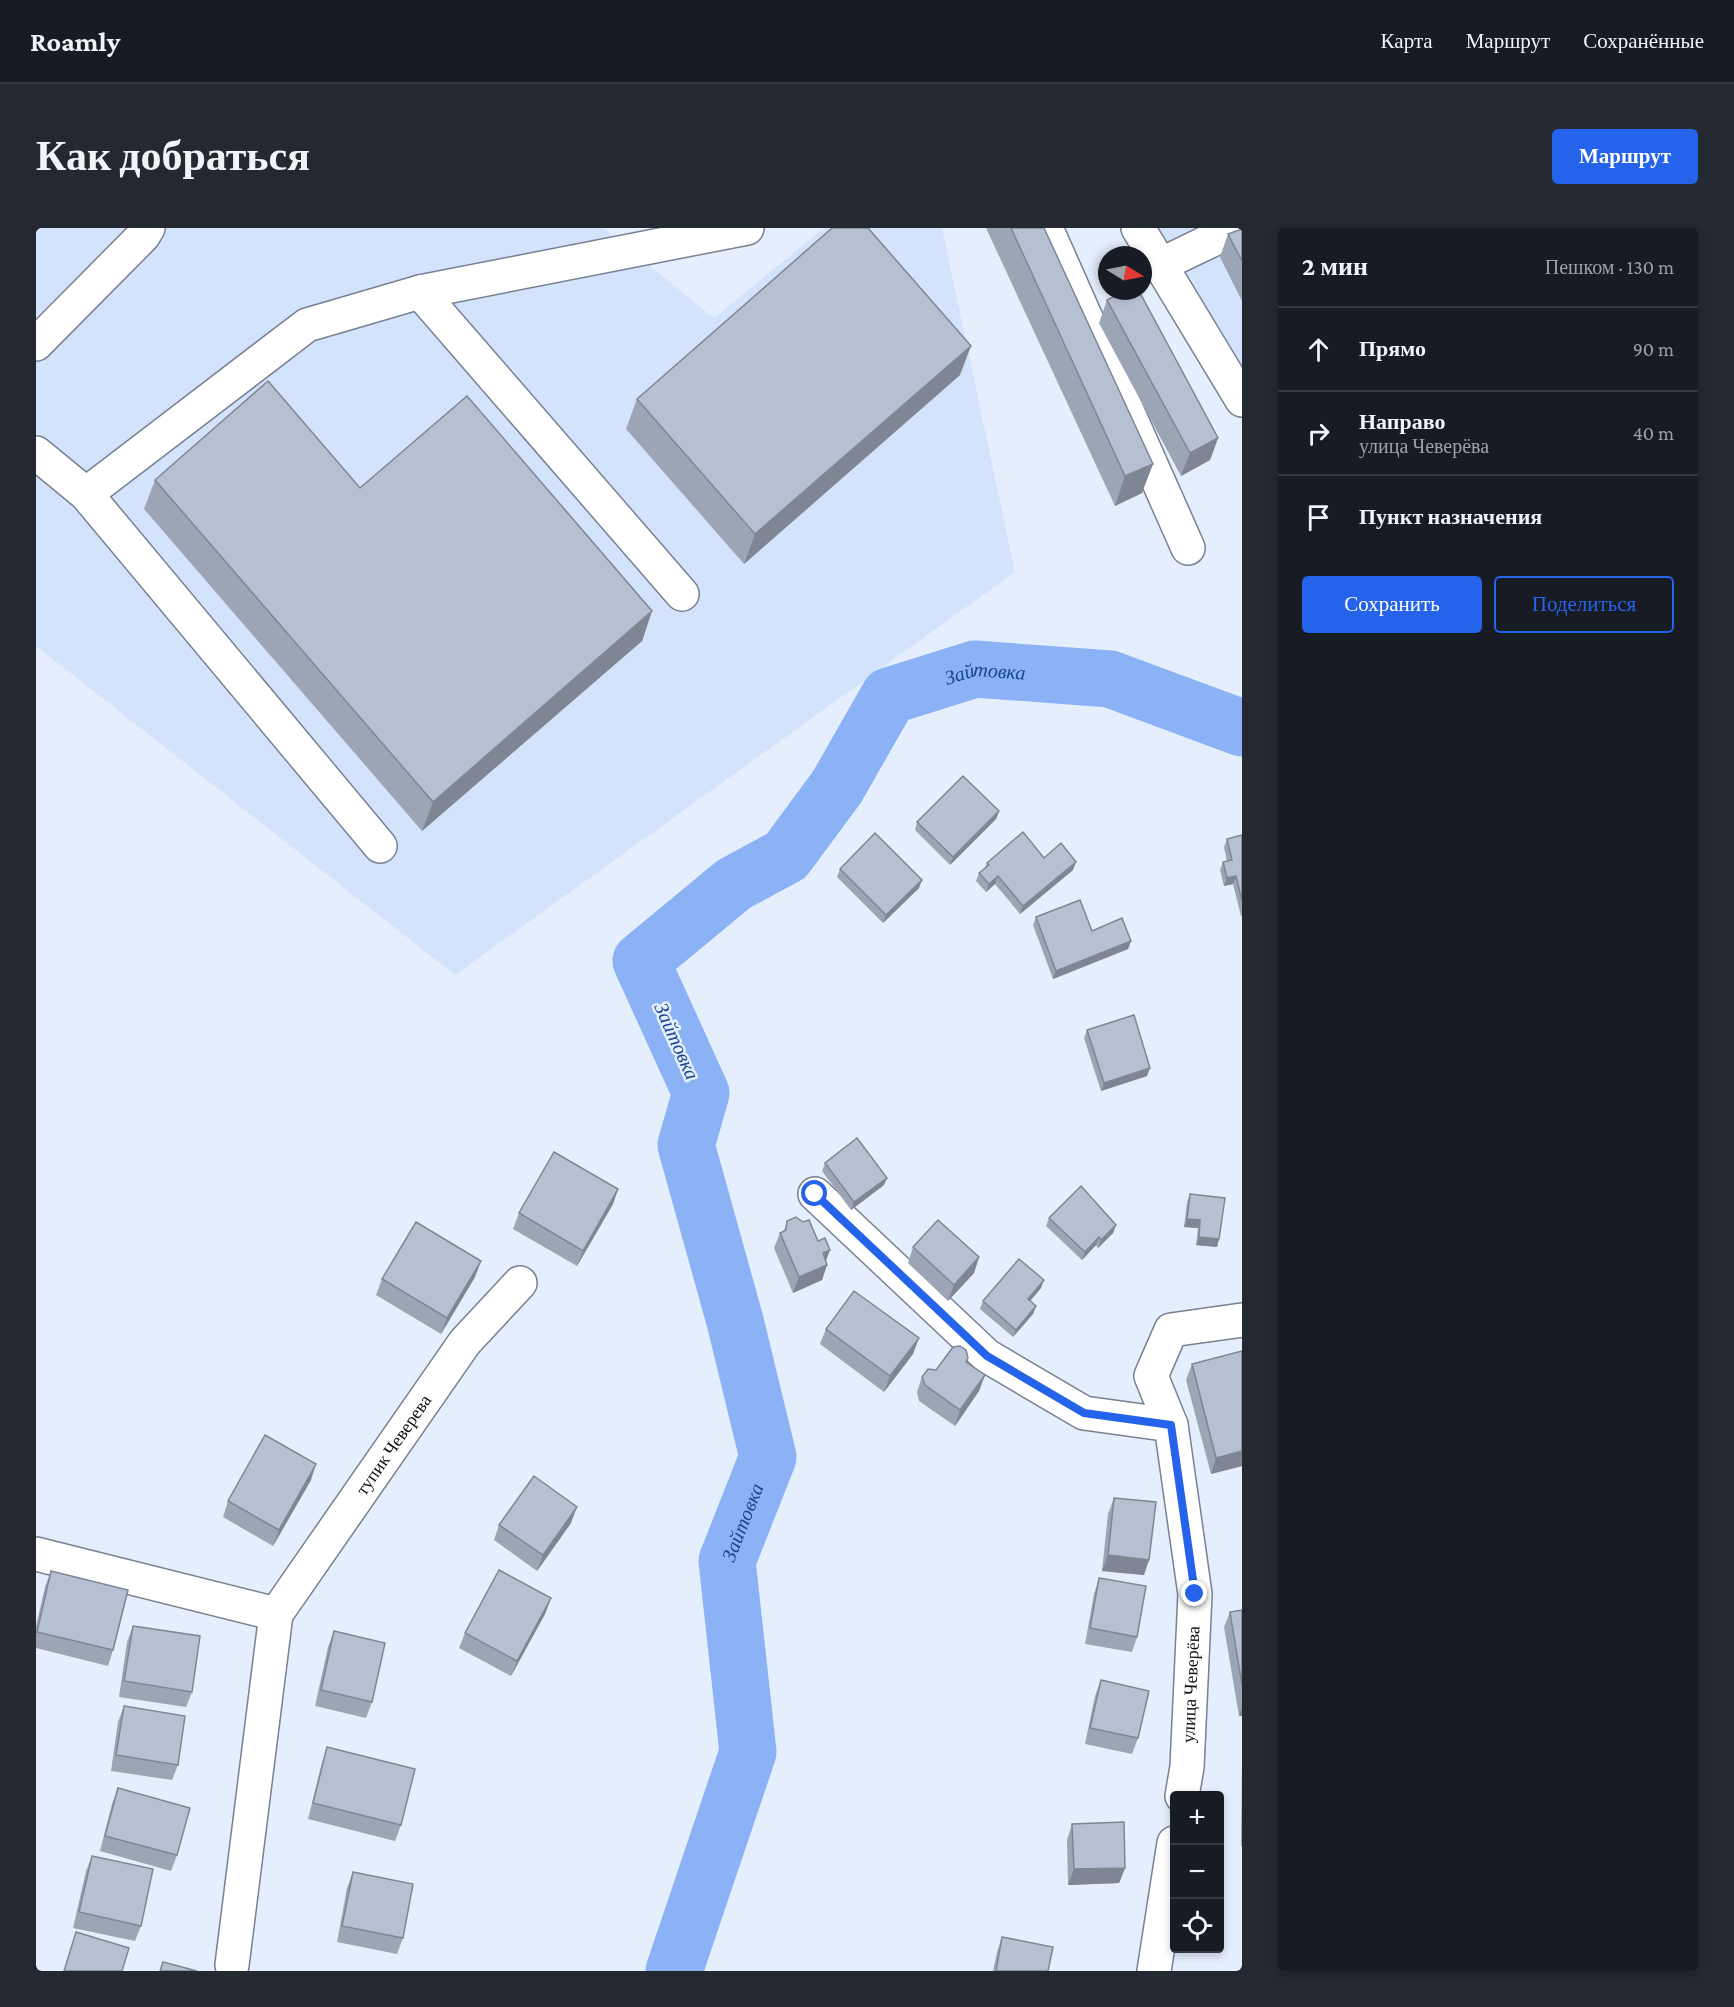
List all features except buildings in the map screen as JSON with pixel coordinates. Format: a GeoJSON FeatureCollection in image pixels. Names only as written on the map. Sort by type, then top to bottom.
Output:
{"type":"FeatureCollection","features":[{"type":"Feature","properties":{"kind":"street"},"geometry":{"type":"LineString","coordinates":[[36,344],[143,236],[148,228]]}},
{"type":"Feature","properties":{"kind":"street"},"geometry":{"type":"LineString","coordinates":[[86,494],[307,325],[420,292],[747,228]]}},
{"type":"Feature","properties":{"kind":"street"},"geometry":{"type":"LineString","coordinates":[[1046,228],[1188,548]]}},
{"type":"Feature","properties":{"kind":"street"},"geometry":{"type":"LineString","coordinates":[[1138,228],[1242,400]]}},
{"type":"Feature","properties":{"kind":"street"},"geometry":{"type":"LineString","coordinates":[[1160,265],[1237,228]]}},
{"type":"Feature","properties":{"kind":"street"},"geometry":{"type":"LineString","coordinates":[[420,292],[682,594]]}},
{"type":"Feature","properties":{"kind":"street"},"geometry":{"type":"LineString","coordinates":[[36,453],[86,494],[380,846]]}},
{"type":"Feature","properties":{"kind":"street"},"geometry":{"type":"LineString","coordinates":[[815,1194],[987,1356],[1084,1413],[1171,1425]]}},
{"type":"Feature","properties":{"kind":"street","name":"тупик Чеверева"},"geometry":{"type":"LineString","coordinates":[[232,1965],[276,1614],[465,1342],[520,1283]]}},
{"type":"Feature","properties":{"kind":"street","name":"улица Чеверёва"},"geometry":{"type":"LineString","coordinates":[[1183,1791],[1187,1767],[1195,1594],[1171,1425],[1151,1376],[1171,1330],[1242,1320]]}},
{"type":"Feature","properties":{"kind":"street"},"geometry":{"type":"LineString","coordinates":[[36,1554],[276,1614]]}},
{"type":"Feature","properties":{"kind":"street"},"geometry":{"type":"LineString","coordinates":[[1154,1971],[1174,1845]]}},
{"type":"Feature","properties":{"kind":"shaded area"},"geometry":{"type":"Polygon","coordinates":[[[36,228],[603,228],[714,318],[824,228],[942,228],[1015,572],[455,975],[36,646],[36,228]]]}},
{"type":"Feature","properties":{"kind":"shaded area"},"geometry":{"type":"Polygon","coordinates":[[[1147,228],[1242,228],[1242,397],[1147,228]]]}},
{"type":"Feature","properties":{"kind":"waterway","name":"Зайтовка"},"geometry":{"type":"LineString","coordinates":[[674,1971],[748,1752],[727,1561],[768,1457],[735,1321],[686,1145],[701,1093],[641,961],[734,884],[786,856],[837,787],[889,696],[975,669],[1110,679],[1242,728]]}},
{"type":"Feature","properties":{"kind":"route"},"geometry":{"type":"LineString","coordinates":[[815,1194],[987,1356],[1084,1413],[1171,1425],[1195,1594]]}}]}
